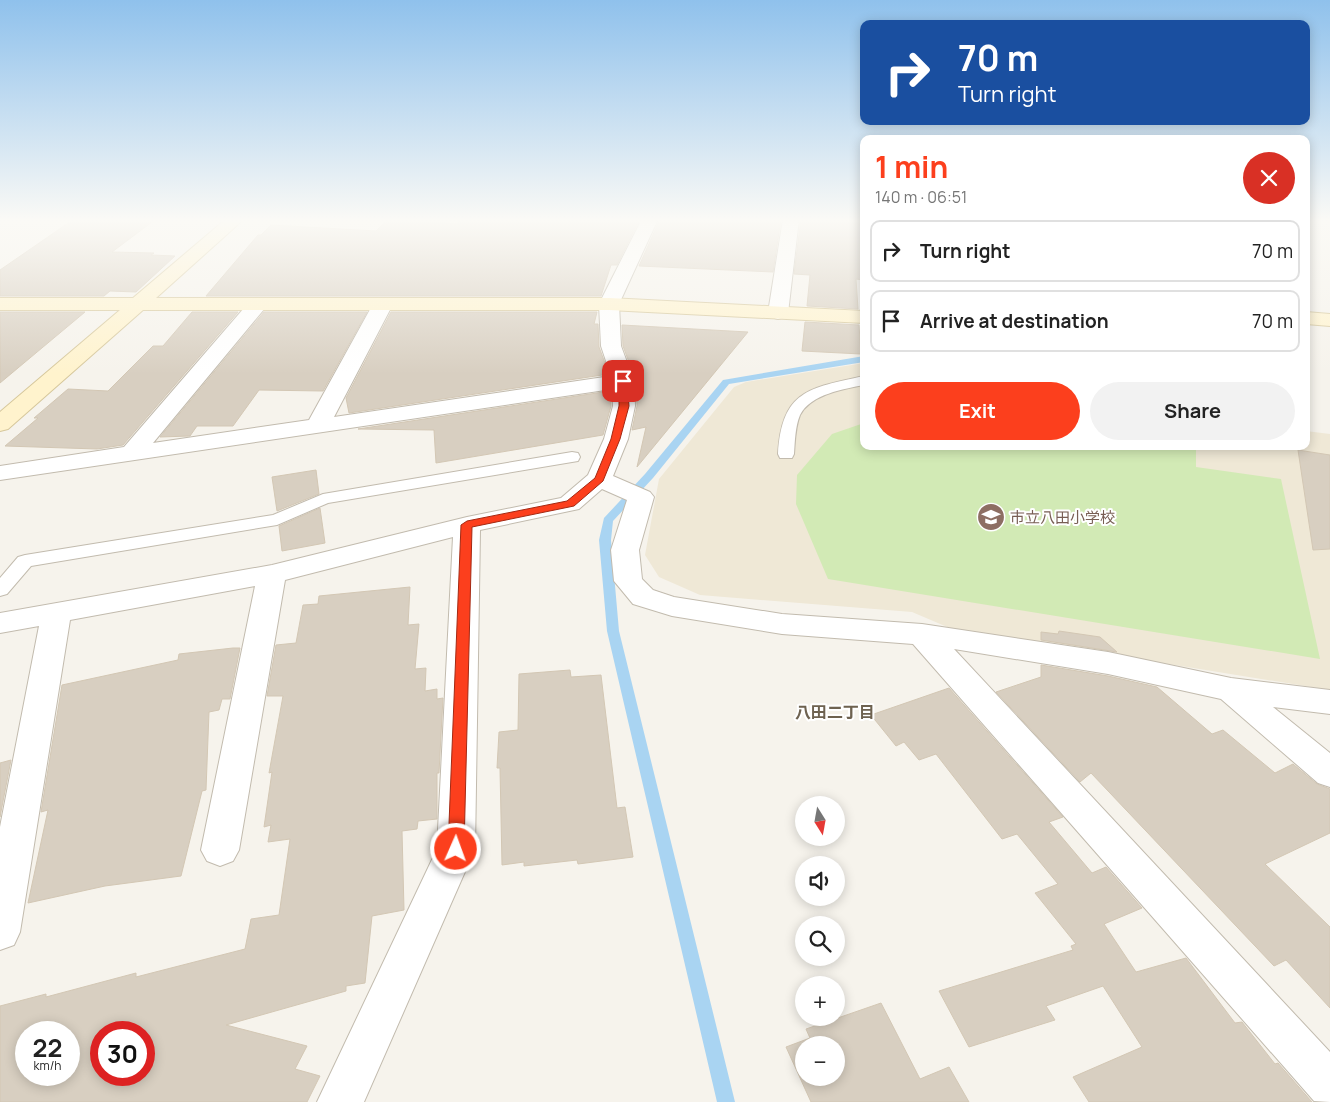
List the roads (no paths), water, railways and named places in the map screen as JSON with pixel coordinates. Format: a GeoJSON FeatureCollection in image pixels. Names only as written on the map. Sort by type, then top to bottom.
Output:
{"type":"FeatureCollection","features":[{"type":"Feature","properties":{"kind":"street"},"geometry":{"type":"LineString","coordinates":[[0,424],[178,270]]}},
{"type":"Feature","properties":{"kind":"street"},"geometry":{"type":"LineString","coordinates":[[619,488],[616,439],[624,406],[623,381],[611,346],[609,304],[625,270]]}},
{"type":"Feature","properties":{"kind":"street"},"geometry":{"type":"LineString","coordinates":[[778,313],[784,270]]}},
{"type":"Feature","properties":{"kind":"street"},"geometry":{"type":"LineString","coordinates":[[0,304],[609,304],[860,317]]}},
{"type":"Feature","properties":{"kind":"street"},"geometry":{"type":"LineString","coordinates":[[132,454],[258,304]]}},
{"type":"Feature","properties":{"kind":"street"},"geometry":{"type":"LineString","coordinates":[[317,426],[383,304]]}},
{"type":"Feature","properties":{"kind":"street"},"geometry":{"type":"LineString","coordinates":[[1310,318],[1330,320]]}},
{"type":"Feature","properties":{"kind":"street"},"geometry":{"type":"LineString","coordinates":[[0,473],[623,381]]}},
{"type":"Feature","properties":{"kind":"street"},"geometry":{"type":"LineString","coordinates":[[0,623],[272,574],[467,525],[570,504],[619,488],[641,497],[625,550],[628,581],[643,597],[672,606],[782,624],[922,634],[1108,663],[1231,690],[1330,702]]}},
{"type":"Feature","properties":{"kind":"street"},"geometry":{"type":"LineString","coordinates":[[340,1102],[456,849],[467,525]]}},
{"type":"Feature","properties":{"kind":"street"},"geometry":{"type":"LineString","coordinates":[[220,850],[272,574]]}},
{"type":"Feature","properties":{"kind":"street"},"geometry":{"type":"LineString","coordinates":[[0,932],[56,613]]}},
{"type":"Feature","properties":{"kind":"street"},"geometry":{"type":"LineString","coordinates":[[922,634],[1330,1085]]}},
{"type":"Feature","properties":{"kind":"street"},"geometry":{"type":"LineString","coordinates":[[1231,690],[1330,773]]}},
{"type":"Feature","properties":{"kind":"lane"},"geometry":{"type":"LineString","coordinates":[[786,454],[788,429],[796,409],[813,396],[860,381]]}},
{"type":"Feature","properties":{"kind":"lane"},"geometry":{"type":"LineString","coordinates":[[0,590],[25,561],[277,520],[323,499],[572,457]]}},
{"type":"Feature","properties":{"kind":"waterway"},"geometry":{"type":"LineString","coordinates":[[726,1102],[613,631],[605,540],[608,520],[649,476],[726,382],[860,360]]}},
{"type":"Feature","properties":{"kind":"place","name":"市立八田小学校"},"geometry":{"type":"Point","coordinates":[991,517]}},
{"type":"Feature","properties":{"kind":"district","name":"八田二丁目"},"geometry":{"type":"Point","coordinates":[835,712]}}]}
